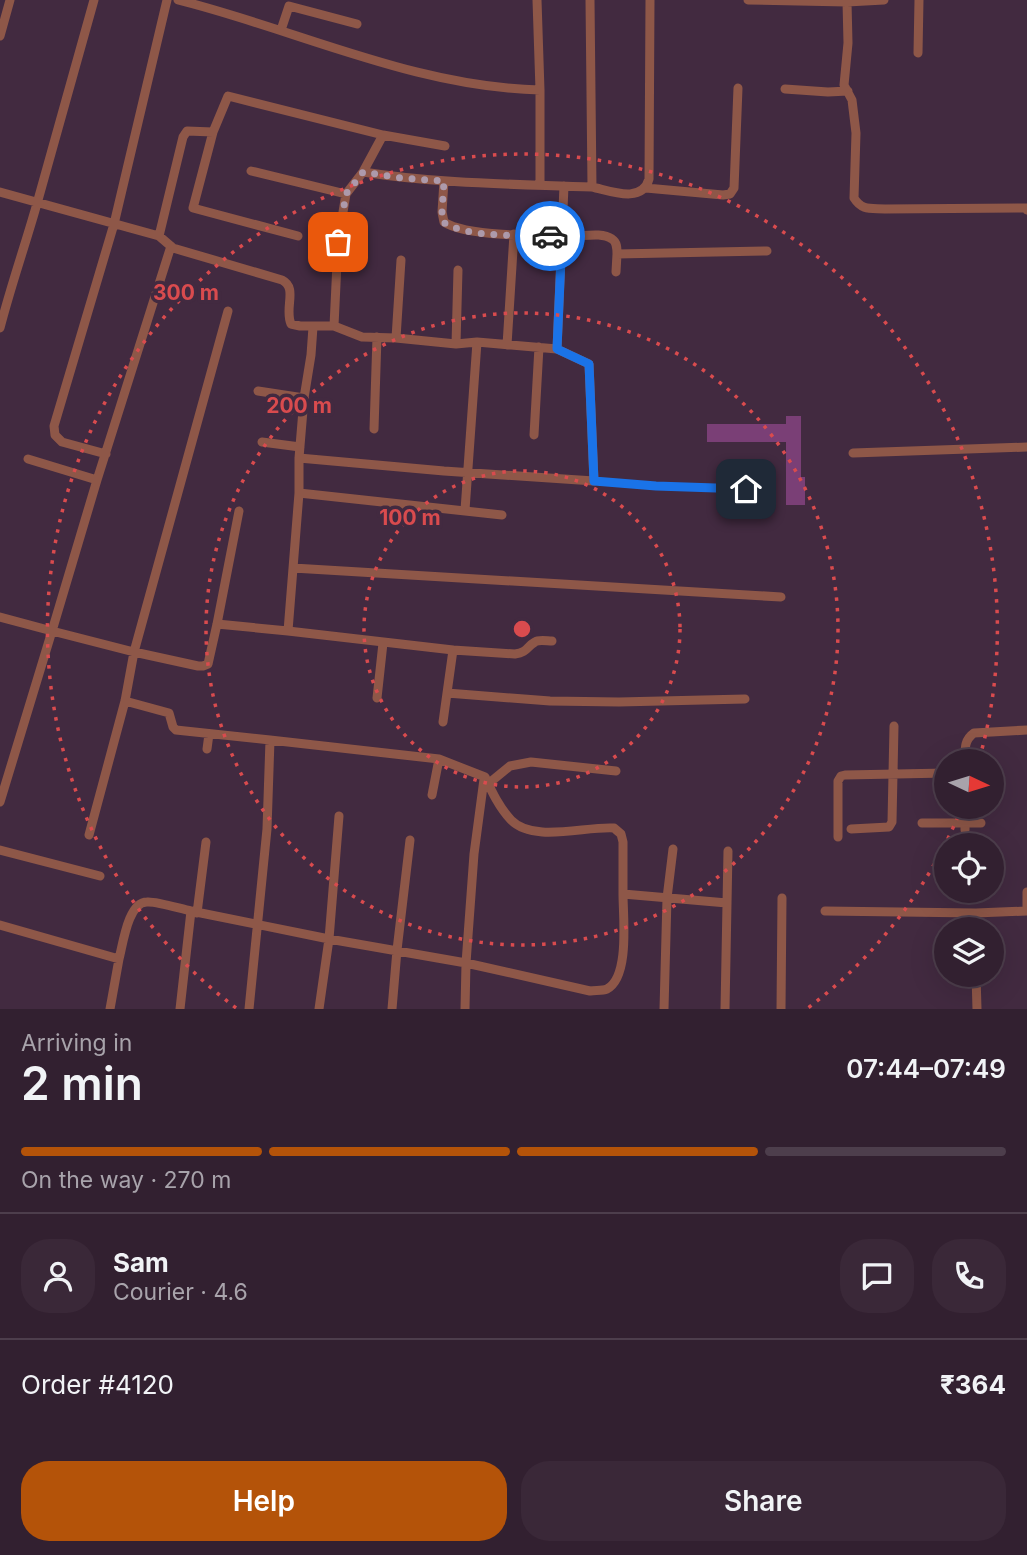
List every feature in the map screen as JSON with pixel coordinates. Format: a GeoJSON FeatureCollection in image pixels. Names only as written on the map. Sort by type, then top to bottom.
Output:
{"type":"FeatureCollection","features":[{"type":"Feature","properties":{"kind":"street"},"geometry":{"type":"LineString","coordinates":[[0,36],[10,0]]}},
{"type":"Feature","properties":{"kind":"street"},"geometry":{"type":"LineString","coordinates":[[0,328],[94,0]]}},
{"type":"Feature","properties":{"kind":"street"},"geometry":{"type":"LineString","coordinates":[[106,454],[62,442],[55,435],[54,426],[114,224],[167,0]]}},
{"type":"Feature","properties":{"kind":"street"},"geometry":{"type":"LineString","coordinates":[[178,0],[413,71],[513,89],[540,90]]}},
{"type":"Feature","properties":{"kind":"street"},"geometry":{"type":"LineString","coordinates":[[537,0],[540,185]]}},
{"type":"Feature","properties":{"kind":"street"},"geometry":{"type":"LineString","coordinates":[[590,0],[592,187]]}},
{"type":"Feature","properties":{"kind":"street"},"geometry":{"type":"LineString","coordinates":[[363,172],[401,178],[592,187],[633,194],[641,192],[646,188],[649,179],[650,0]]}},
{"type":"Feature","properties":{"kind":"street"},"geometry":{"type":"LineString","coordinates":[[748,0],[884,0]]}},
{"type":"Feature","properties":{"kind":"street"},"geometry":{"type":"LineString","coordinates":[[918,53],[919,0]]}},
{"type":"Feature","properties":{"kind":"street"},"geometry":{"type":"LineString","coordinates":[[847,2],[848,43],[844,85],[852,100],[856,133],[854,198],[859,206],[885,209],[1026,209]]}},
{"type":"Feature","properties":{"kind":"street"},"geometry":{"type":"LineString","coordinates":[[281,30],[289,6],[357,24]]}},
{"type":"Feature","properties":{"kind":"street"},"geometry":{"type":"LineString","coordinates":[[646,188],[730,194],[734,188],[738,88]]}},
{"type":"Feature","properties":{"kind":"street"},"geometry":{"type":"LineString","coordinates":[[785,89],[848,91]]}},
{"type":"Feature","properties":{"kind":"street"},"geometry":{"type":"LineString","coordinates":[[298,236],[193,208],[213,132],[228,96],[383,135],[446,146]]}},
{"type":"Feature","properties":{"kind":"street"},"geometry":{"type":"LineString","coordinates":[[159,236],[183,137],[187,131],[213,132]]}},
{"type":"Feature","properties":{"kind":"street"},"geometry":{"type":"LineString","coordinates":[[334,326],[338,242],[346,194],[363,172],[383,135]]}},
{"type":"Feature","properties":{"kind":"street"},"geometry":{"type":"LineString","coordinates":[[251,172],[346,194]]}},
{"type":"Feature","properties":{"kind":"street"},"geometry":{"type":"LineString","coordinates":[[444,181],[443,222],[450,227],[483,233],[603,235],[613,239],[617,245],[616,272]]}},
{"type":"Feature","properties":{"kind":"street"},"geometry":{"type":"LineString","coordinates":[[557,349],[564,186]]}},
{"type":"Feature","properties":{"kind":"street"},"geometry":{"type":"LineString","coordinates":[[0,192],[159,236],[173,248],[288,284],[289,320],[295,326],[334,326],[362,337],[557,349],[589,364],[594,481],[299,458]]}},
{"type":"Feature","properties":{"kind":"street"},"geometry":{"type":"LineString","coordinates":[[507,345],[514,234]]}},
{"type":"Feature","properties":{"kind":"street"},"geometry":{"type":"LineString","coordinates":[[0,802],[171,246]]}},
{"type":"Feature","properties":{"kind":"street"},"geometry":{"type":"LineString","coordinates":[[617,254],[766,251]]}},
{"type":"Feature","properties":{"kind":"street"},"geometry":{"type":"LineString","coordinates":[[396,338],[401,260]]}},
{"type":"Feature","properties":{"kind":"street"},"geometry":{"type":"LineString","coordinates":[[456,344],[458,270]]}},
{"type":"Feature","properties":{"kind":"street"},"geometry":{"type":"LineString","coordinates":[[89,835],[125,701],[135,652],[228,311]]}},
{"type":"Feature","properties":{"kind":"street"},"geometry":{"type":"LineString","coordinates":[[288,631],[299,494],[299,458],[313,327]]}},
{"type":"Feature","properties":{"kind":"street"},"geometry":{"type":"LineString","coordinates":[[374,429],[377,337]]}},
{"type":"Feature","properties":{"kind":"street"},"geometry":{"type":"LineString","coordinates":[[465,510],[477,342]]}},
{"type":"Feature","properties":{"kind":"street"},"geometry":{"type":"LineString","coordinates":[[534,435],[539,347]]}},
{"type":"Feature","properties":{"kind":"street"},"geometry":{"type":"LineString","coordinates":[[258,391],[304,398]]}},
{"type":"Feature","properties":{"kind":"street"},"geometry":{"type":"LineString","coordinates":[[262,442],[300,447]]}},
{"type":"Feature","properties":{"kind":"street"},"geometry":{"type":"LineString","coordinates":[[853,453],[1027,447]]}},
{"type":"Feature","properties":{"kind":"street"},"geometry":{"type":"LineString","coordinates":[[28,459],[97,480]]}},
{"type":"Feature","properties":{"kind":"street"},"geometry":{"type":"LineString","coordinates":[[299,494],[502,514]]}},
{"type":"Feature","properties":{"kind":"street"},"geometry":{"type":"LineString","coordinates":[[0,617],[135,652],[203,666],[208,664],[239,512]]}},
{"type":"Feature","properties":{"kind":"street"},"geometry":{"type":"LineString","coordinates":[[293,568],[781,597]]}},
{"type":"Feature","properties":{"kind":"street"},"geometry":{"type":"LineString","coordinates":[[217,624],[383,643],[515,654],[523,653],[538,640],[552,641]]}},
{"type":"Feature","properties":{"kind":"street"},"geometry":{"type":"LineString","coordinates":[[377,698],[383,643]]}},
{"type":"Feature","properties":{"kind":"street"},"geometry":{"type":"LineString","coordinates":[[443,722],[453,650]]}},
{"type":"Feature","properties":{"kind":"street"},"geometry":{"type":"LineString","coordinates":[[447,693],[550,701],[746,699]]}},
{"type":"Feature","properties":{"kind":"street"},"geometry":{"type":"LineString","coordinates":[[110,1009],[128,920],[139,905],[146,901],[329,939],[466,963],[590,991],[606,989],[615,981],[623,963],[623,842],[621,834],[614,828],[548,832],[530,830],[513,822],[496,800],[486,780],[439,759],[176,730],[169,713],[125,701]]}},
{"type":"Feature","properties":{"kind":"street"},"geometry":{"type":"LineString","coordinates":[[851,829],[889,827],[892,822],[894,726]]}},
{"type":"Feature","properties":{"kind":"street"},"geometry":{"type":"LineString","coordinates":[[965,749],[968,737],[974,733],[1027,730]]}},
{"type":"Feature","properties":{"kind":"street"},"geometry":{"type":"LineString","coordinates":[[207,749],[209,734]]}},
{"type":"Feature","properties":{"kind":"street"},"geometry":{"type":"LineString","coordinates":[[249,1009],[267,829],[270,740]]}},
{"type":"Feature","properties":{"kind":"street"},"geometry":{"type":"LineString","coordinates":[[432,795],[439,759]]}},
{"type":"Feature","properties":{"kind":"street"},"geometry":{"type":"LineString","coordinates":[[486,780],[510,766],[530,762],[616,771]]}},
{"type":"Feature","properties":{"kind":"street"},"geometry":{"type":"LineString","coordinates":[[838,837],[838,781],[841,776],[934,773]]}},
{"type":"Feature","properties":{"kind":"street"},"geometry":{"type":"LineString","coordinates":[[464,1009],[474,854],[486,780]]}},
{"type":"Feature","properties":{"kind":"street"},"geometry":{"type":"LineString","coordinates":[[319,1009],[329,939],[339,816]]}},
{"type":"Feature","properties":{"kind":"street"},"geometry":{"type":"LineString","coordinates":[[965,819],[965,826]]}},
{"type":"Feature","properties":{"kind":"street"},"geometry":{"type":"LineString","coordinates":[[922,823],[965,826],[981,823]]}},
{"type":"Feature","properties":{"kind":"street"},"geometry":{"type":"LineString","coordinates":[[392,1009],[410,840]]}},
{"type":"Feature","properties":{"kind":"street"},"geometry":{"type":"LineString","coordinates":[[180,1009],[206,842]]}},
{"type":"Feature","properties":{"kind":"street"},"geometry":{"type":"LineString","coordinates":[[664,1009],[667,898],[673,849]]}},
{"type":"Feature","properties":{"kind":"street"},"geometry":{"type":"LineString","coordinates":[[0,850],[100,876]]}},
{"type":"Feature","properties":{"kind":"street"},"geometry":{"type":"LineString","coordinates":[[724,1009],[728,851]]}},
{"type":"Feature","properties":{"kind":"street"},"geometry":{"type":"LineString","coordinates":[[825,911],[1027,911],[1027,892]]}},
{"type":"Feature","properties":{"kind":"street"},"geometry":{"type":"LineString","coordinates":[[623,894],[727,903]]}},
{"type":"Feature","properties":{"kind":"street"},"geometry":{"type":"LineString","coordinates":[[781,1009],[782,898]]}},
{"type":"Feature","properties":{"kind":"street"},"geometry":{"type":"LineString","coordinates":[[975,913],[975,917]]}},
{"type":"Feature","properties":{"kind":"street"},"geometry":{"type":"LineString","coordinates":[[0,925],[119,959]]}},
{"type":"Feature","properties":{"kind":"street"},"geometry":{"type":"LineString","coordinates":[[976,987],[977,1009]]}},
{"type":"Feature","properties":{"kind":"lane"},"geometry":{"type":"LineString","coordinates":[[594,481],[656,486],[769,489]]}},
{"type":"Feature","properties":{"kind":"building"},"geometry":{"type":"Polygon","coordinates":[[[786,416],[801,416],[801,477],[805,477],[805,505],[786,505],[786,442],[707,442],[707,424],[786,424],[786,416]]]}},
{"type":"Feature","properties":{"kind":"way so far"},"geometry":{"type":"LineString","coordinates":[[338,242],[346,194],[363,172],[444,181],[443,222],[450,227],[483,233],[550,236]]}},
{"type":"Feature","properties":{"kind":"route"},"geometry":{"type":"LineString","coordinates":[[550,236],[562,236],[557,349],[589,364],[594,481],[746,489]]}}]}
